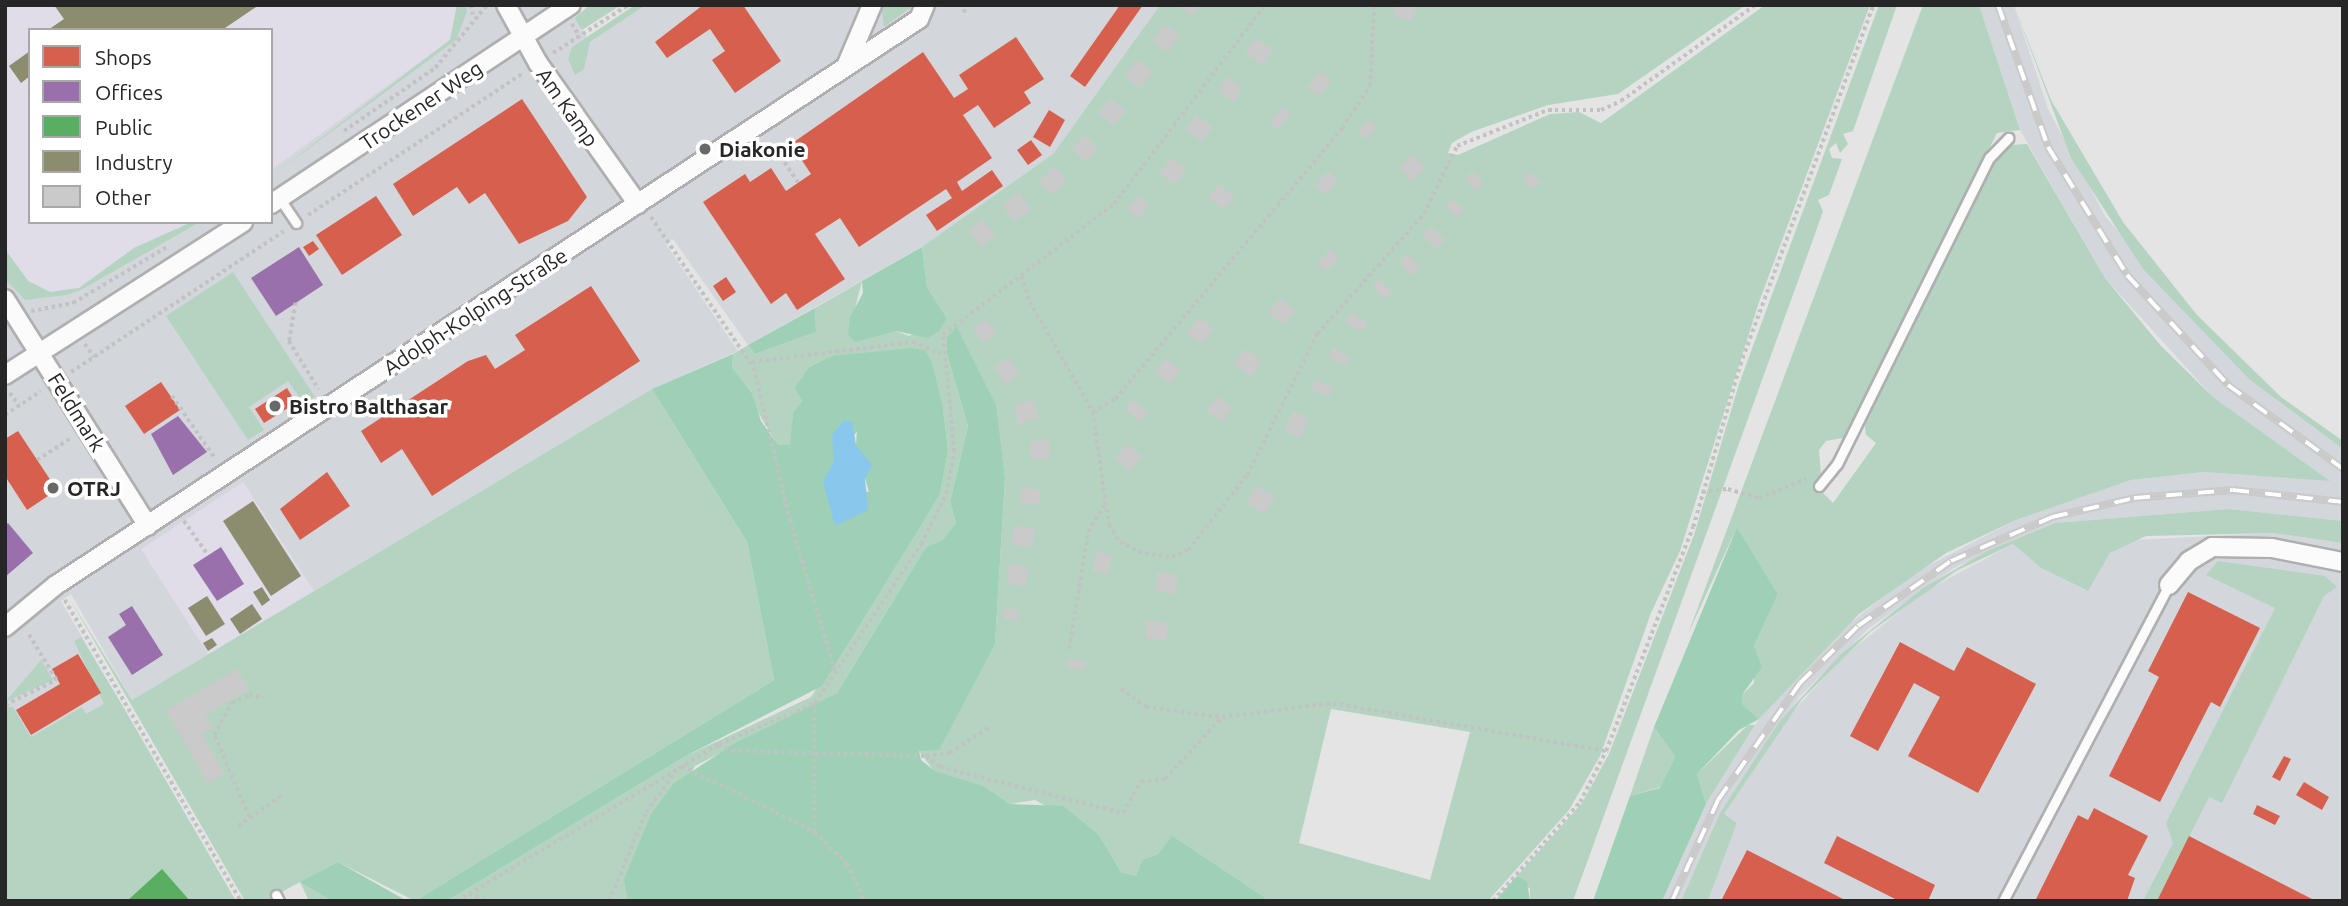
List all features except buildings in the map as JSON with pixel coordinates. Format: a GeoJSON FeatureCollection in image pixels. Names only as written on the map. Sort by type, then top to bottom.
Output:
{"type":"FeatureCollection","features":[{"type":"Feature","properties":{"kind":"street","name":"Am Kamp"},"geometry":{"type":"LineString","coordinates":[[506,5],[523,37],[638,204]]}},
{"type":"Feature","properties":{"kind":"street","name":"Adolph-Kolping-Straße"},"geometry":{"type":"LineString","coordinates":[[843,70],[859,48],[872,5]]}},
{"type":"Feature","properties":{"kind":"street","name":"Adolph-Kolping-Straße"},"geometry":{"type":"LineString","coordinates":[[10,622],[56,585],[919,19],[925,5]]}},
{"type":"Feature","properties":{"kind":"street","name":"Trockener Weg"},"geometry":{"type":"LineString","coordinates":[[276,202],[523,37],[570,13]]}},
{"type":"Feature","properties":{"kind":"street"},"geometry":{"type":"LineString","coordinates":[[5,375],[240,224]]}},
{"type":"Feature","properties":{"kind":"street","name":"Feldmark"},"geometry":{"type":"LineString","coordinates":[[5,299],[148,526]]}},
{"type":"Feature","properties":{"kind":"street"},"geometry":{"type":"LineString","coordinates":[[2169,585],[2189,561],[2220,546],[2272,548],[2343,562]]}},
{"type":"Feature","properties":{"kind":"lane"},"geometry":{"type":"LineString","coordinates":[[1819,486],[1837,464],[1989,158],[2008,138]]}},
{"type":"Feature","properties":{"kind":"lane"},"geometry":{"type":"LineString","coordinates":[[276,202],[296,223]]}},
{"type":"Feature","properties":{"kind":"lane"},"geometry":{"type":"LineString","coordinates":[[2003,901],[2169,585]]}},
{"type":"Feature","properties":{"kind":"path"},"geometry":{"type":"LineString","coordinates":[[471,5],[473,15]]}},
{"type":"Feature","properties":{"kind":"path"},"geometry":{"type":"LineString","coordinates":[[337,136],[461,42],[473,15],[487,5]]}},
{"type":"Feature","properties":{"kind":"path"},"geometry":{"type":"LineString","coordinates":[[570,13],[580,37],[628,5]]}},
{"type":"Feature","properties":{"kind":"path"},"geometry":{"type":"LineString","coordinates":[[964,13],[965,5]]}},
{"type":"Feature","properties":{"kind":"path"},"geometry":{"type":"LineString","coordinates":[[457,901],[719,744],[815,703],[836,676],[921,544],[946,494],[954,452],[942,355],[951,326],[1022,276],[1114,204],[1265,5]]}},
{"type":"Feature","properties":{"kind":"path"},"geometry":{"type":"LineString","coordinates":[[1093,412],[1115,399],[1342,128],[1370,86],[1374,5]]}},
{"type":"Feature","properties":{"kind":"path"},"geometry":{"type":"LineString","coordinates":[[1022,276],[1042,325],[1093,412],[1104,505],[1121,541],[1145,555],[1172,557],[1188,550],[1247,475],[1317,334],[1423,214],[1457,146],[1548,110],[1611,106],[1755,5]]}},
{"type":"Feature","properties":{"kind":"path"},"geometry":{"type":"LineString","coordinates":[[1493,901],[1580,802],[1606,751],[1702,492],[1761,307],[1874,5]]}},
{"type":"Feature","properties":{"kind":"path"},"geometry":{"type":"LineString","coordinates":[[461,42],[466,49]]}},
{"type":"Feature","properties":{"kind":"path"},"geometry":{"type":"LineString","coordinates":[[774,145],[798,182]]}},
{"type":"Feature","properties":{"kind":"path"},"geometry":{"type":"LineString","coordinates":[[638,204],[752,362],[836,676]]}},
{"type":"Feature","properties":{"kind":"path"},"geometry":{"type":"LineString","coordinates":[[18,318],[62,304],[176,244]]}},
{"type":"Feature","properties":{"kind":"path"},"geometry":{"type":"LineString","coordinates":[[296,303],[289,341],[308,366],[330,407]]}},
{"type":"Feature","properties":{"kind":"path"},"geometry":{"type":"LineString","coordinates":[[62,304],[63,312]]}},
{"type":"Feature","properties":{"kind":"path"},"geometry":{"type":"LineString","coordinates":[[752,362],[913,342],[942,355]]}},
{"type":"Feature","properties":{"kind":"path"},"geometry":{"type":"LineString","coordinates":[[86,345],[94,357]]}},
{"type":"Feature","properties":{"kind":"path"},"geometry":{"type":"LineString","coordinates":[[10,393],[19,406]]}},
{"type":"Feature","properties":{"kind":"path"},"geometry":{"type":"LineString","coordinates":[[172,396],[226,474]]}},
{"type":"Feature","properties":{"kind":"path"},"geometry":{"type":"LineString","coordinates":[[37,460],[87,427]]}},
{"type":"Feature","properties":{"kind":"path"},"geometry":{"type":"LineString","coordinates":[[1702,492],[1728,489],[1759,498],[1837,464]]}},
{"type":"Feature","properties":{"kind":"path"},"geometry":{"type":"LineString","coordinates":[[1069,649],[1088,532],[1104,505]]}},
{"type":"Feature","properties":{"kind":"path"},"geometry":{"type":"LineString","coordinates":[[176,507],[208,555]]}},
{"type":"Feature","properties":{"kind":"path"},"geometry":{"type":"LineString","coordinates":[[56,585],[241,901]]}},
{"type":"Feature","properties":{"kind":"path"},"geometry":{"type":"LineString","coordinates":[[71,625],[78,621]]}},
{"type":"Feature","properties":{"kind":"path"},"geometry":{"type":"LineString","coordinates":[[5,705],[56,680],[10,622]]}},
{"type":"Feature","properties":{"kind":"path"},"geometry":{"type":"LineString","coordinates":[[1121,689],[1146,707],[1222,717],[1333,703],[1606,751]]}},
{"type":"Feature","properties":{"kind":"path"},"geometry":{"type":"LineString","coordinates":[[249,817],[214,735],[232,703],[249,695],[264,698]]}},
{"type":"Feature","properties":{"kind":"path"},"geometry":{"type":"LineString","coordinates":[[815,703],[815,832]]}},
{"type":"Feature","properties":{"kind":"path"},"geometry":{"type":"LineString","coordinates":[[926,756],[940,767],[1124,813],[1141,781],[1165,779],[1222,717]]}},
{"type":"Feature","properties":{"kind":"path"},"geometry":{"type":"LineString","coordinates":[[719,744],[732,751],[926,756],[950,753],[989,727]]}},
{"type":"Feature","properties":{"kind":"path"},"geometry":{"type":"LineString","coordinates":[[682,765],[815,832],[847,864],[865,901]]}},
{"type":"Feature","properties":{"kind":"path"},"geometry":{"type":"LineString","coordinates":[[609,901],[646,812],[682,765]]}},
{"type":"Feature","properties":{"kind":"path"},"geometry":{"type":"LineString","coordinates":[[238,826],[282,795]]}},
{"type":"Feature","properties":{"kind":"path"},"geometry":{"type":"LineString","coordinates":[[468,894],[488,901]]}},
{"type":"Feature","properties":{"kind":"shaded area"},"geometry":{"type":"Polygon","coordinates":[[[5,5],[565,5],[590,42],[646,5],[1160,5],[1053,154],[946,233],[748,345],[673,239],[665,243],[738,351],[652,389],[132,700],[71,594],[61,601],[125,710],[5,780],[5,5]]]}},
{"type":"Feature","properties":{"kind":"shaded area"},"geometry":{"type":"Polygon","coordinates":[[[5,5],[457,5],[450,40],[273,169],[273,28],[28,28],[28,224],[188,224],[134,248],[80,288],[50,292],[28,281],[5,249],[5,5]]]}},
{"type":"Feature","properties":{"kind":"shaded area"},"geometry":{"type":"Polygon","coordinates":[[[1979,5],[2014,5],[2048,109],[2105,216],[2250,380],[2343,449],[2343,521],[2228,509],[2055,523],[1954,568],[1868,629],[1800,696],[1720,813],[1681,901],[1662,901],[1706,804],[1759,719],[1831,638],[1914,573],[2016,520],[2131,480],[2204,472],[2328,480],[2213,397],[2105,278],[2020,130],[1979,5]]]}},
{"type":"Feature","properties":{"kind":"shaded area"},"geometry":{"type":"Polygon","coordinates":[[[243,482],[314,591],[208,654],[141,549],[243,482]]]}},
{"type":"Feature","properties":{"kind":"shaded area"},"geometry":{"type":"Polygon","coordinates":[[[2273,533],[2343,543],[2343,901],[1708,901],[1737,823],[1723,815],[1786,719],[1843,657],[1925,591],[2013,544],[2041,568],[2087,591],[2110,553],[2133,540],[2273,533]]]}},
{"type":"Feature","properties":{"kind":"green space"},"geometry":{"type":"Polygon","coordinates":[[[457,5],[466,5],[467,12],[456,40],[273,175],[273,174],[450,40],[457,5]]]}},
{"type":"Feature","properties":{"kind":"green space"},"geometry":{"type":"Polygon","coordinates":[[[590,5],[621,5],[582,30],[574,18],[590,5]]]}},
{"type":"Feature","properties":{"kind":"green space"},"geometry":{"type":"Polygon","coordinates":[[[635,5],[646,5],[590,42],[584,69],[575,75],[568,59],[572,47],[635,5]]]}},
{"type":"Feature","properties":{"kind":"green space"},"geometry":{"type":"Polygon","coordinates":[[[881,5],[914,5],[884,27],[881,5]]]}},
{"type":"Feature","properties":{"kind":"green space"},"geometry":{"type":"Polygon","coordinates":[[[1160,5],[1746,5],[1618,94],[1548,105],[1471,132],[1452,143],[1448,153],[1458,155],[1550,114],[1579,112],[1601,123],[1765,5],[1870,5],[1759,302],[1680,551],[1651,613],[1600,756],[1569,810],[1488,901],[1270,901],[1172,837],[1158,854],[1142,860],[1136,876],[1121,872],[1099,835],[1035,800],[1010,804],[984,786],[934,771],[919,751],[995,644],[1005,478],[995,405],[947,354],[968,426],[950,502],[956,523],[942,540],[926,547],[837,693],[695,766],[628,901],[447,901],[684,757],[811,697],[940,494],[948,451],[943,408],[832,356],[809,367],[794,388],[802,401],[793,412],[791,445],[778,446],[732,368],[733,354],[748,345],[755,354],[816,332],[815,308],[862,281],[848,335],[896,331],[909,336],[947,318],[927,287],[922,247],[1053,154],[1160,5]],[[1331,709],[1299,843],[1430,880],[1470,732],[1331,709]]]}},
{"type":"Feature","properties":{"kind":"green space"},"geometry":{"type":"Polygon","coordinates":[[[1879,5],[1897,5],[1853,131],[1843,134],[1848,144],[1840,153],[1836,143],[1829,149],[1832,158],[1842,159],[1829,195],[1818,200],[1823,211],[1815,234],[1573,901],[1530,901],[1530,889],[1517,876],[1582,803],[1609,754],[1694,535],[1739,384],[1879,5]]]}},
{"type":"Feature","properties":{"kind":"green space"},"geometry":{"type":"Polygon","coordinates":[[[1923,5],[1979,5],[2020,130],[1997,133],[1843,438],[1826,441],[1819,450],[1821,475],[1814,484],[1833,503],[1876,443],[1866,435],[1864,420],[1994,161],[2011,145],[2027,144],[2105,278],[2161,346],[2213,397],[2330,481],[2204,472],[2131,480],[2016,520],[1946,553],[1859,614],[1759,719],[1743,705],[1742,695],[1754,683],[1754,646],[1778,594],[1737,527],[1688,634],[1923,5]]]}},
{"type":"Feature","properties":{"kind":"green space"},"geometry":{"type":"Polygon","coordinates":[[[2014,5],[2051,100],[2123,222],[2197,315],[2281,397],[2343,441],[2343,449],[2250,380],[2143,269],[2071,158],[2014,5]]]}},
{"type":"Feature","properties":{"kind":"green space"},"geometry":{"type":"Polygon","coordinates":[[[188,224],[196,224],[81,290],[66,295],[25,300],[5,279],[5,249],[28,281],[50,292],[79,288],[134,248],[188,224]]]}},
{"type":"Feature","properties":{"kind":"green space"},"geometry":{"type":"Polygon","coordinates":[[[922,247],[927,287],[947,318],[939,331],[928,338],[896,331],[855,342],[848,335],[850,317],[863,293],[862,281],[922,247]]]}},
{"type":"Feature","properties":{"kind":"green space"},"geometry":{"type":"Polygon","coordinates":[[[233,272],[315,397],[304,404],[288,381],[249,407],[264,430],[248,440],[166,316],[233,272]]]}},
{"type":"Feature","properties":{"kind":"green space"},"geometry":{"type":"Polygon","coordinates":[[[815,308],[816,332],[755,354],[748,345],[815,308]]]}},
{"type":"Feature","properties":{"kind":"green space"},"geometry":{"type":"Polygon","coordinates":[[[957,327],[996,405],[1005,478],[995,644],[939,750],[919,751],[921,760],[935,771],[984,786],[1010,804],[1063,806],[1099,835],[1121,872],[1136,876],[1142,860],[1158,854],[1172,836],[1270,901],[628,901],[624,879],[651,814],[673,784],[735,743],[837,693],[926,547],[942,540],[956,523],[950,502],[968,426],[947,354],[947,337],[957,327]]]}},
{"type":"Feature","properties":{"kind":"green space"},"geometry":{"type":"Polygon","coordinates":[[[911,348],[925,350],[932,363],[943,408],[948,451],[940,494],[822,686],[684,757],[447,901],[415,901],[774,680],[747,542],[652,389],[733,354],[732,368],[752,394],[761,421],[778,445],[790,445],[793,412],[802,401],[794,388],[809,367],[832,356],[911,348]],[[857,431],[823,482],[869,492],[856,445],[857,431]]]}},
{"type":"Feature","properties":{"kind":"green space"},"geometry":{"type":"Polygon","coordinates":[[[652,389],[747,542],[774,680],[415,901],[338,862],[301,882],[332,901],[309,901],[300,882],[265,901],[245,901],[68,596],[132,700],[652,389]]]}},
{"type":"Feature","properties":{"kind":"green space"},"geometry":{"type":"Polygon","coordinates":[[[2228,509],[2343,521],[2343,543],[2273,533],[2146,536],[2110,553],[2088,591],[2041,568],[2013,544],[1956,571],[1870,632],[1802,699],[1724,814],[1737,823],[1708,901],[1681,901],[1720,813],[1779,722],[1841,654],[1923,588],[1987,551],[2055,523],[2228,509]]]}},
{"type":"Feature","properties":{"kind":"green space"},"geometry":{"type":"Polygon","coordinates":[[[1737,527],[1778,594],[1754,646],[1762,667],[1742,695],[1743,705],[1759,719],[1739,730],[1697,774],[1706,804],[1662,901],[1593,901],[1630,796],[1660,788],[1675,757],[1654,727],[1737,527]]]}},
{"type":"Feature","properties":{"kind":"green space"},"geometry":{"type":"Polygon","coordinates":[[[2218,561],[2325,576],[2337,587],[2324,596],[2222,803],[2209,797],[2157,901],[2143,901],[2173,843],[2166,823],[2275,608],[2206,575],[2218,561]]]}},
{"type":"Feature","properties":{"kind":"green space"},"geometry":{"type":"Polygon","coordinates":[[[81,637],[236,901],[5,901],[5,707],[13,707],[31,737],[82,707],[86,714],[104,704],[74,641],[81,637]]]}},
{"type":"Feature","properties":{"kind":"green space"},"geometry":{"type":"Polygon","coordinates":[[[41,660],[53,680],[5,702],[41,660]]]}},
{"type":"Feature","properties":{"kind":"green space"},"geometry":{"type":"Polygon","coordinates":[[[1748,725],[1755,725],[1706,804],[1697,774],[1748,725]]]}},
{"type":"Feature","properties":{"kind":"green space"},"geometry":{"type":"Polygon","coordinates":[[[1654,727],[1675,757],[1661,787],[1630,796],[1654,727]]]}},
{"type":"Feature","properties":{"kind":"green space"},"geometry":{"type":"Polygon","coordinates":[[[338,862],[407,901],[332,901],[300,882],[338,862]]]}},
{"type":"Feature","properties":{"kind":"green space"},"geometry":{"type":"Polygon","coordinates":[[[1517,876],[1527,882],[1530,901],[1495,901],[1517,876]]]}},
{"type":"Feature","properties":{"kind":"water"},"geometry":{"type":"Polygon","coordinates":[[[843,421],[852,421],[856,445],[872,465],[865,479],[868,510],[835,526],[823,482],[834,461],[832,435],[843,421]]]}},
{"type":"Feature","properties":{"kind":"railway"},"geometry":{"type":"LineString","coordinates":[[1998,5],[2048,147],[2127,275],[2228,385],[2343,469]]}},
{"type":"Feature","properties":{"kind":"railway"},"geometry":{"type":"LineString","coordinates":[[1672,901],[1718,800],[1800,683],[1858,626],[1951,561],[2052,517],[2134,498],[2233,490],[2343,502]]}},
{"type":"Feature","properties":{"kind":"place","name":"Diakonie"},"geometry":{"type":"Point","coordinates":[705,149]}},
{"type":"Feature","properties":{"kind":"place","name":"Bistro Balthasar"},"geometry":{"type":"Point","coordinates":[275,406]}},
{"type":"Feature","properties":{"kind":"place","name":"OTRJ"},"geometry":{"type":"Point","coordinates":[53,488]}}]}
